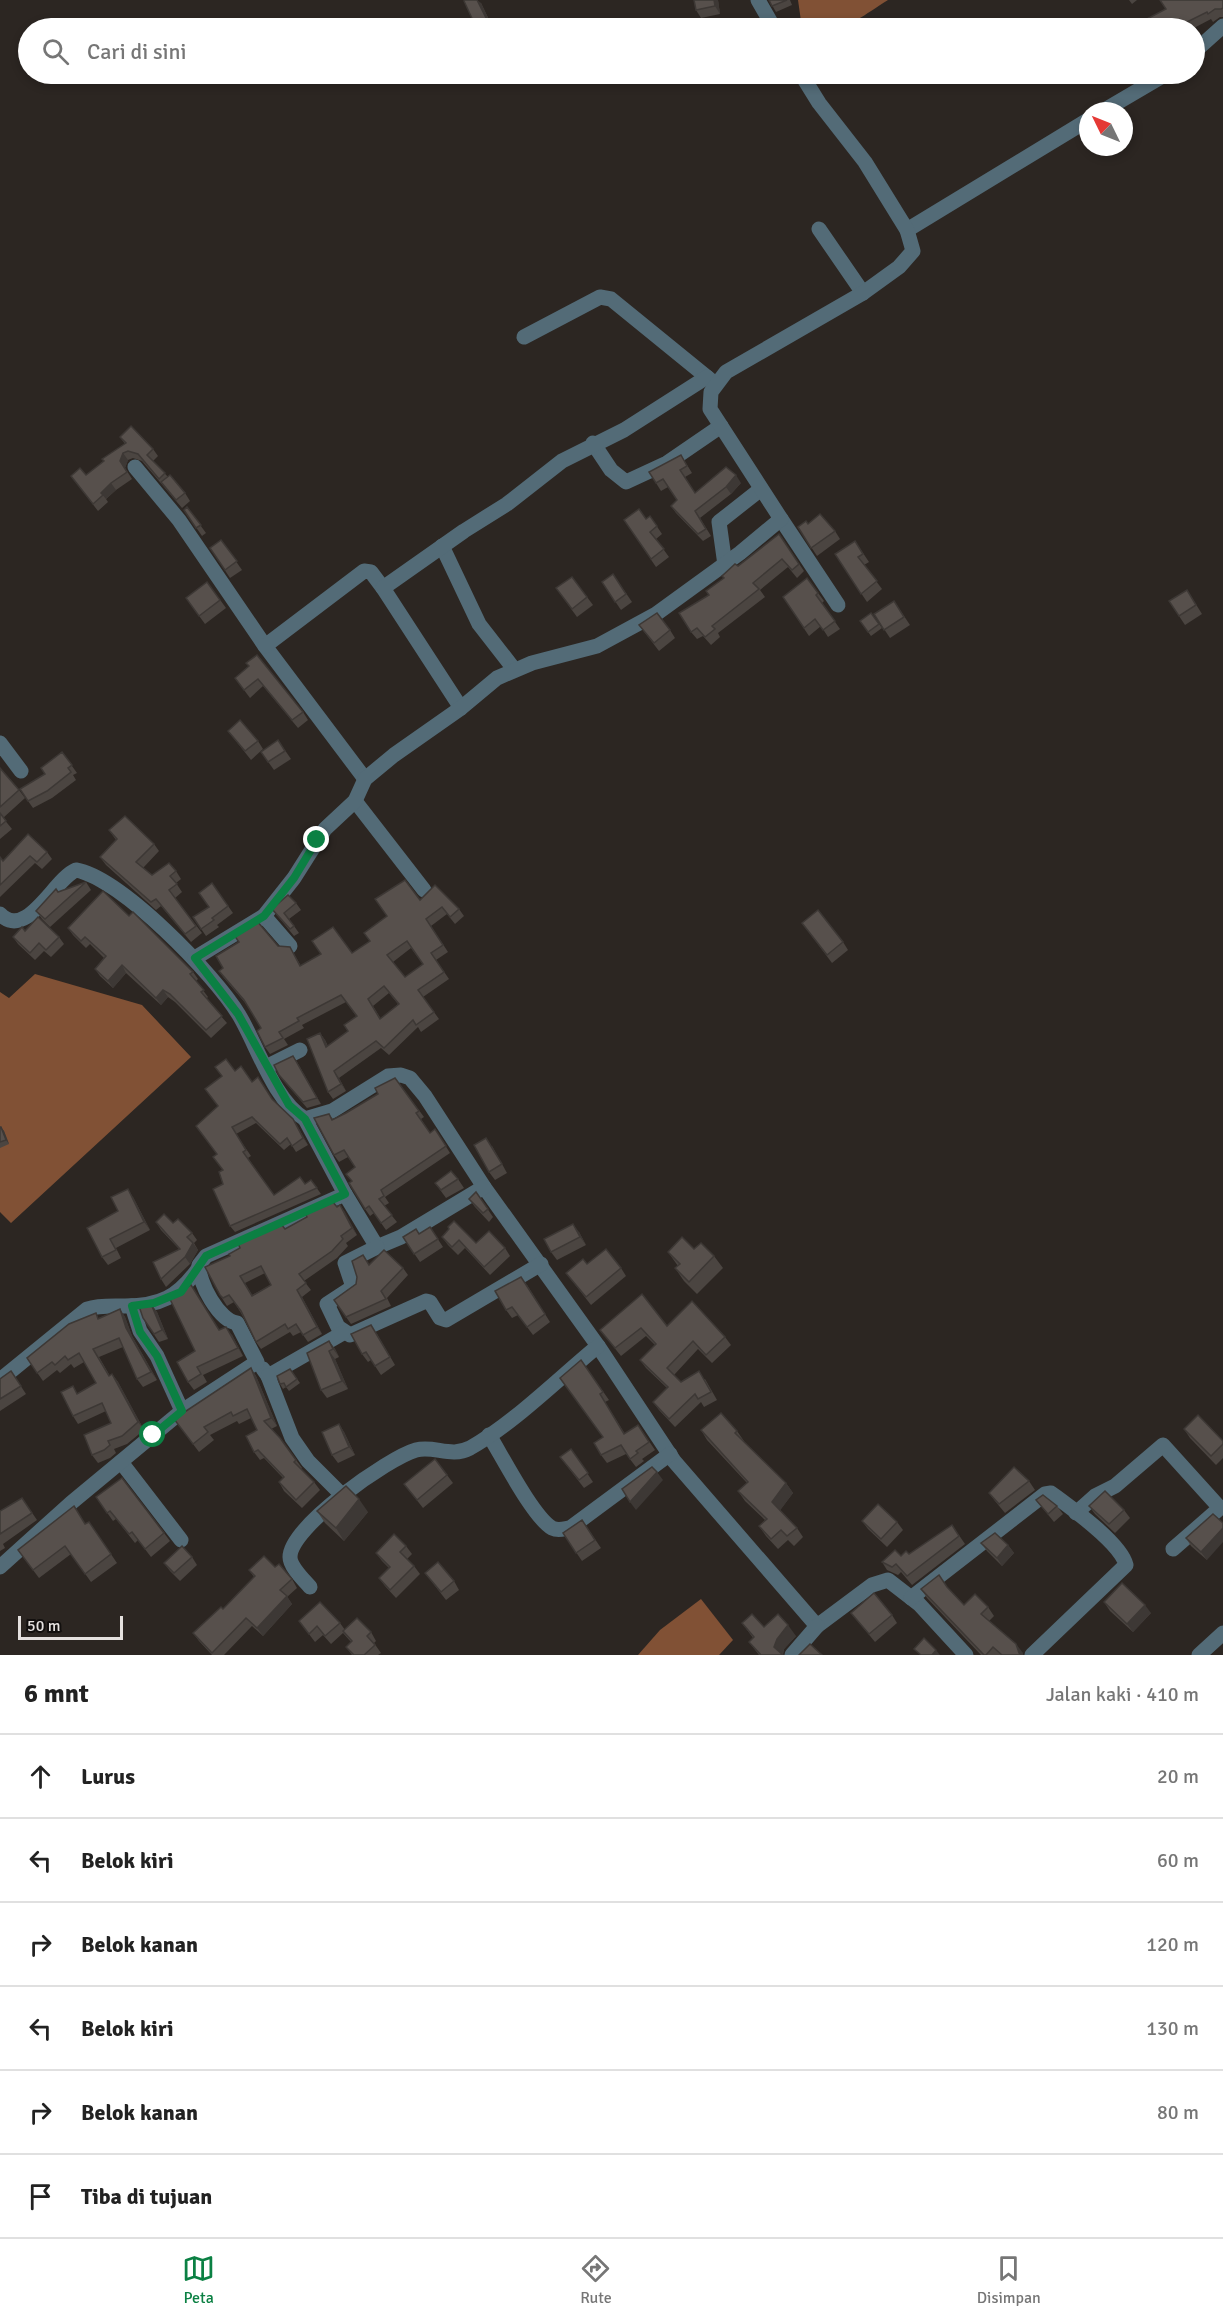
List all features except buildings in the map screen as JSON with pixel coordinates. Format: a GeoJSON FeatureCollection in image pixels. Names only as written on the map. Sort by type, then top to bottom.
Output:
{"type":"FeatureCollection","features":[{"type":"Feature","properties":{"kind":"street"},"geometry":{"type":"LineString","coordinates":[[758,0],[768,18]]}},
{"type":"Feature","properties":{"kind":"street"},"geometry":{"type":"LineString","coordinates":[[1205,42],[1223,26]]}},
{"type":"Feature","properties":{"kind":"street"},"geometry":{"type":"LineString","coordinates":[[383,588],[507,504],[562,461],[593,443],[624,430],[863,293],[909,258],[913,245],[907,230],[855,148],[819,103],[807,84]]}},
{"type":"Feature","properties":{"kind":"street"},"geometry":{"type":"LineString","coordinates":[[1118,102],[1149,84]]}},
{"type":"Feature","properties":{"kind":"street"},"geometry":{"type":"LineString","coordinates":[[907,230],[1079,125]]}},
{"type":"Feature","properties":{"kind":"street"},"geometry":{"type":"LineString","coordinates":[[819,228],[863,293]]}},
{"type":"Feature","properties":{"kind":"street"},"geometry":{"type":"LineString","coordinates":[[524,337],[600,297],[611,299],[711,380]]}},
{"type":"Feature","properties":{"kind":"street"},"geometry":{"type":"LineString","coordinates":[[711,380],[710,409],[838,605]]}},
{"type":"Feature","properties":{"kind":"street"},"geometry":{"type":"LineString","coordinates":[[593,443],[611,470],[626,482],[667,463],[721,426]]}},
{"type":"Feature","properties":{"kind":"street"},"geometry":{"type":"LineString","coordinates":[[135,466],[200,549],[265,646],[365,779]]}},
{"type":"Feature","properties":{"kind":"street"},"geometry":{"type":"LineString","coordinates":[[724,565],[719,522],[761,489]]}},
{"type":"Feature","properties":{"kind":"street"},"geometry":{"type":"LineString","coordinates":[[195,958],[264,916],[294,878],[321,833],[355,801],[365,779],[394,755],[460,708],[497,678],[514,669],[582,651],[613,640],[656,614],[724,565],[781,519]]}},
{"type":"Feature","properties":{"kind":"street"},"geometry":{"type":"LineString","coordinates":[[442,546],[478,624],[514,669]]}},
{"type":"Feature","properties":{"kind":"street"},"geometry":{"type":"LineString","coordinates":[[265,646],[364,571],[371,572],[460,708]]}},
{"type":"Feature","properties":{"kind":"street"},"geometry":{"type":"LineString","coordinates":[[0,743],[21,771]]}},
{"type":"Feature","properties":{"kind":"street"},"geometry":{"type":"LineString","coordinates":[[355,801],[424,890]]}},
{"type":"Feature","properties":{"kind":"street"},"geometry":{"type":"LineString","coordinates":[[0,914],[11,920],[22,920],[46,899],[69,873],[80,871],[102,882],[143,910],[195,958],[233,1005],[289,1105],[305,1119],[345,1194],[377,1247]]}},
{"type":"Feature","properties":{"kind":"street"},"geometry":{"type":"LineString","coordinates":[[264,916],[290,946]]}},
{"type":"Feature","properties":{"kind":"street"},"geometry":{"type":"LineString","coordinates":[[266,1067],[300,1050]]}},
{"type":"Feature","properties":{"kind":"street"},"geometry":{"type":"LineString","coordinates":[[305,1119],[332,1111],[388,1076],[401,1075],[410,1078],[425,1096],[484,1187],[598,1346],[670,1454],[816,1626]]}},
{"type":"Feature","properties":{"kind":"street"},"geometry":{"type":"LineString","coordinates":[[484,1187],[345,1263],[353,1287],[327,1304],[343,1333],[350,1335],[357,1333],[426,1301],[430,1302],[440,1318],[447,1320],[541,1264]]}},
{"type":"Feature","properties":{"kind":"street"},"geometry":{"type":"LineString","coordinates":[[0,1380],[87,1309],[99,1306],[154,1303],[181,1292],[206,1256],[345,1194]]}},
{"type":"Feature","properties":{"kind":"street"},"geometry":{"type":"LineString","coordinates":[[198,1269],[218,1312],[227,1320],[237,1323],[257,1362],[268,1376],[292,1438],[308,1461],[341,1494]]}},
{"type":"Feature","properties":{"kind":"street"},"geometry":{"type":"LineString","coordinates":[[132,1306],[140,1332],[157,1356],[182,1411]]}},
{"type":"Feature","properties":{"kind":"street"},"geometry":{"type":"LineString","coordinates":[[268,1376],[343,1333]]}},
{"type":"Feature","properties":{"kind":"street"},"geometry":{"type":"LineString","coordinates":[[310,1587],[290,1561],[290,1555],[302,1535],[341,1494],[368,1476],[418,1450],[461,1452],[489,1435],[598,1346]]}},
{"type":"Feature","properties":{"kind":"street"},"geometry":{"type":"LineString","coordinates":[[0,1567],[71,1503],[182,1411],[257,1362]]}},
{"type":"Feature","properties":{"kind":"street"},"geometry":{"type":"LineString","coordinates":[[489,1435],[538,1516],[558,1531],[570,1528],[670,1454]]}},
{"type":"Feature","properties":{"kind":"street"},"geometry":{"type":"LineString","coordinates":[[1076,1513],[1095,1496],[1115,1486],[1163,1445],[1221,1510],[1173,1549]]}},
{"type":"Feature","properties":{"kind":"street"},"geometry":{"type":"LineString","coordinates":[[122,1462],[181,1540]]}},
{"type":"Feature","properties":{"kind":"street"},"geometry":{"type":"LineString","coordinates":[[911,1598],[1045,1494],[1053,1494],[1107,1540],[1123,1556],[1126,1565],[1032,1655]]}},
{"type":"Feature","properties":{"kind":"street"},"geometry":{"type":"LineString","coordinates":[[792,1655],[816,1626],[883,1580],[888,1580],[911,1598],[966,1655]]}},
{"type":"Feature","properties":{"kind":"street"},"geometry":{"type":"LineString","coordinates":[[1199,1655],[1223,1633]]}},
{"type":"Feature","properties":{"kind":"shaded area"},"geometry":{"type":"Polygon","coordinates":[[[798,0],[888,0],[859,18],[801,18],[798,0]]]}},
{"type":"Feature","properties":{"kind":"shaded area"},"geometry":{"type":"Polygon","coordinates":[[[35,974],[142,1005],[191,1057],[11,1223],[0,1212],[0,992],[9,998],[35,974]]]}},
{"type":"Feature","properties":{"kind":"shaded area"},"geometry":{"type":"Polygon","coordinates":[[[701,1599],[733,1640],[719,1655],[638,1655],[660,1630],[701,1599]]]}},
{"type":"Feature","properties":{"kind":"route"},"geometry":{"type":"LineString","coordinates":[[153,1435],[182,1411],[157,1356],[140,1332],[132,1306],[154,1303],[181,1292],[206,1256],[345,1194],[321,1146],[305,1119],[289,1105],[233,1005],[195,958],[264,916],[294,878],[317,840]]}}]}
